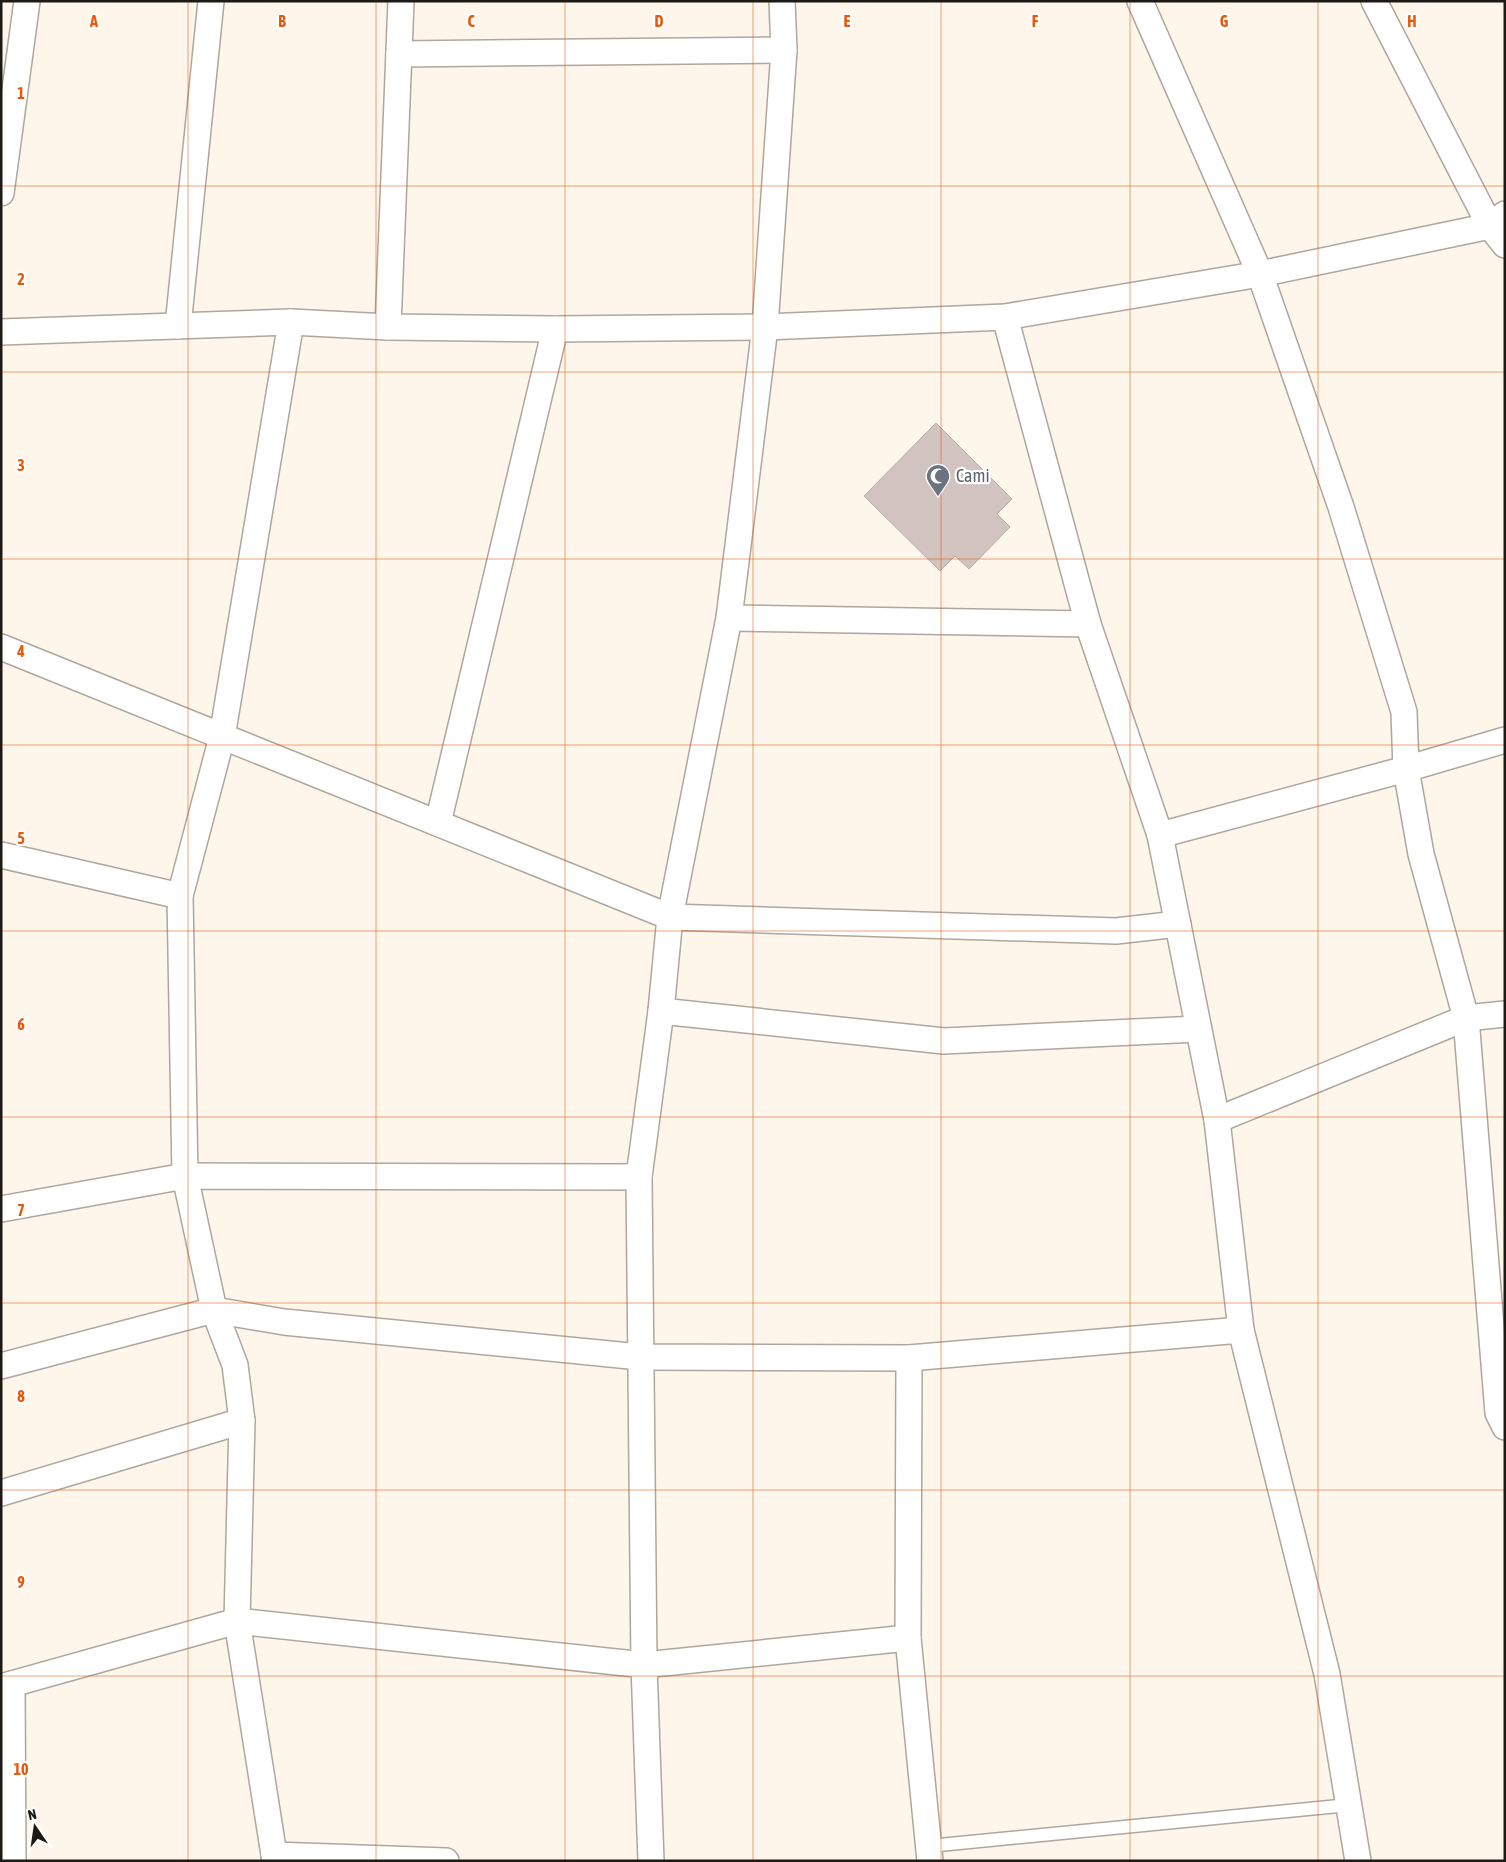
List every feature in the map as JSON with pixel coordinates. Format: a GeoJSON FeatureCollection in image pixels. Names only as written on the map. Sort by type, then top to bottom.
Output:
{"type":"FeatureCollection","features":[{"type":"Feature","properties":{"kind":"street"},"geometry":{"type":"LineString","coordinates":[[1,193],[7,108],[27,1]]}},
{"type":"Feature","properties":{"kind":"street"},"geometry":{"type":"LineString","coordinates":[[178,326],[211,1]]}},
{"type":"Feature","properties":{"kind":"street"},"geometry":{"type":"LineString","coordinates":[[388,326],[401,1]]}},
{"type":"Feature","properties":{"kind":"street"},"geometry":{"type":"LineString","coordinates":[[651,1861],[644,1665],[639,1177],[661,1011],[670,917],[729,618],[765,328],[784,50],[782,1]]}},
{"type":"Feature","properties":{"kind":"street"},"geometry":{"type":"LineString","coordinates":[[1140,1],[1260,274],[1341,507],[1404,712],[1406,769],[1421,854],[1466,1018],[1498,1413],[1505,1427]]}},
{"type":"Feature","properties":{"kind":"street"},"geometry":{"type":"LineString","coordinates":[[1374,1],[1498,220],[1505,245]]}},
{"type":"Feature","properties":{"kind":"street"},"geometry":{"type":"LineString","coordinates":[[399,54],[784,50]]}},
{"type":"Feature","properties":{"kind":"street"},"geometry":{"type":"LineString","coordinates":[[1,332],[291,322],[555,329],[765,328],[1005,317],[1260,274],[1498,220]]}},
{"type":"Feature","properties":{"kind":"street"},"geometry":{"type":"LineString","coordinates":[[1005,317],[1088,624],[1160,835],[1217,1120],[1241,1330],[1327,1674],[1358,1861]]}},
{"type":"Feature","properties":{"kind":"street"},"geometry":{"type":"LineString","coordinates":[[291,322],[222,737],[180,896],[185,1176],[214,1310],[235,1365],[242,1421],[237,1621],[274,1858],[446,1861]]}},
{"type":"Feature","properties":{"kind":"street"},"geometry":{"type":"LineString","coordinates":[[438,823],[555,329]]}},
{"type":"Feature","properties":{"kind":"street"},"geometry":{"type":"LineString","coordinates":[[729,618],[1088,624]]}},
{"type":"Feature","properties":{"kind":"street"},"geometry":{"type":"LineString","coordinates":[[1,647],[670,917],[1116,931],[1178,924]]}},
{"type":"Feature","properties":{"kind":"street"},"geometry":{"type":"LineString","coordinates":[[1160,835],[1406,769],[1505,740]]}},
{"type":"Feature","properties":{"kind":"street"},"geometry":{"type":"LineString","coordinates":[[1,855],[180,896]]}},
{"type":"Feature","properties":{"kind":"street"},"geometry":{"type":"LineString","coordinates":[[661,1011],[944,1041],[1198,1029]]}},
{"type":"Feature","properties":{"kind":"street"},"geometry":{"type":"LineString","coordinates":[[1217,1120],[1466,1018],[1505,1014]]}},
{"type":"Feature","properties":{"kind":"street"},"geometry":{"type":"LineString","coordinates":[[1,1209],[185,1176],[639,1177]]}},
{"type":"Feature","properties":{"kind":"street"},"geometry":{"type":"LineString","coordinates":[[1,1366],[214,1310],[284,1322],[640,1358],[910,1358],[1241,1330]]}},
{"type":"Feature","properties":{"kind":"street"},"geometry":{"type":"LineString","coordinates":[[910,1358],[908,1638],[929,1854]]}},
{"type":"Feature","properties":{"kind":"street"},"geometry":{"type":"LineString","coordinates":[[1,1493],[242,1421]]}},
{"type":"Feature","properties":{"kind":"street"},"geometry":{"type":"LineString","coordinates":[[13,1861],[7,1686],[237,1621],[644,1665],[908,1638]]}},
{"type":"Feature","properties":{"kind":"lane"},"geometry":{"type":"LineString","coordinates":[[929,1854],[1349,1805]]}},
{"type":"Feature","properties":{"kind":"building","name":"Cami"},"geometry":{"type":"Polygon","coordinates":[[[936,423],[1012,499],[997,514],[1010,527],[969,569],[955,556],[940,571],[864,496],[936,423]]]}},
{"type":"Feature","properties":{"kind":"place","name":"Cami"},"geometry":{"type":"Point","coordinates":[938,497]}}]}
